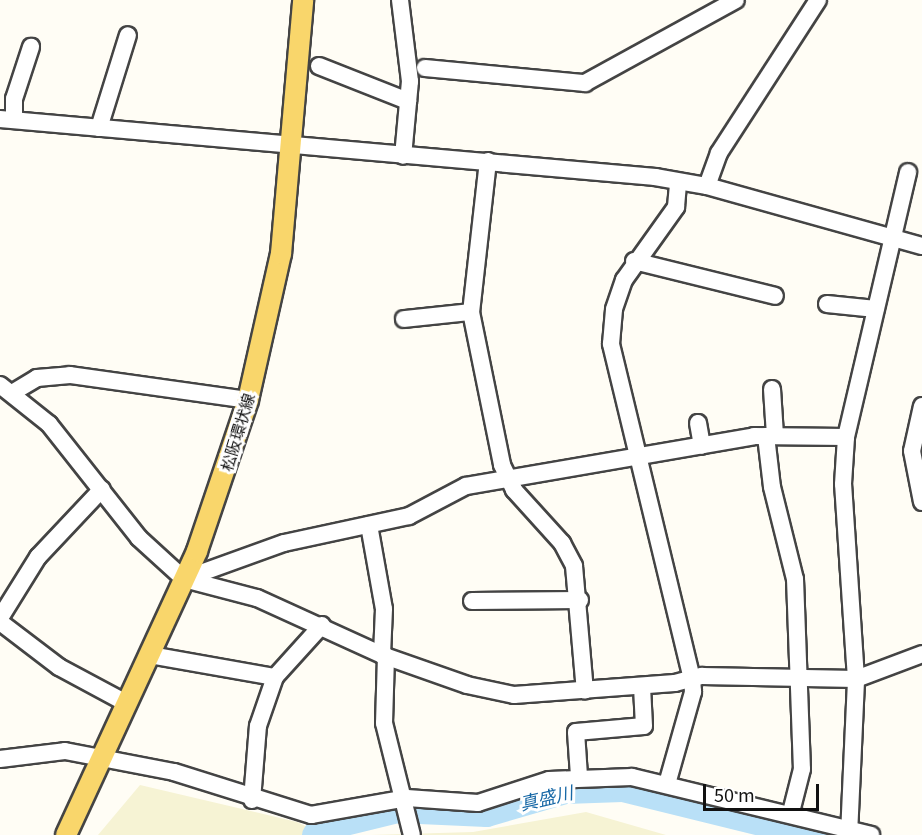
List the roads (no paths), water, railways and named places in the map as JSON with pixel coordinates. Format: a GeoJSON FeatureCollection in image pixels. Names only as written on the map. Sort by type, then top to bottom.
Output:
{"type":"FeatureCollection","features":[{"type":"Feature","properties":{"kind":"main road","name":"松阪環状線"},"geometry":{"type":"LineString","coordinates":[[69,829],[184,579],[248,400],[281,254],[294,149],[303,0]]}},
{"type":"Feature","properties":{"kind":"street"},"geometry":{"type":"LineString","coordinates":[[400,0],[408,101],[403,156]]}},
{"type":"Feature","properties":{"kind":"street"},"geometry":{"type":"LineString","coordinates":[[425,68],[585,83],[736,0]]}},
{"type":"Feature","properties":{"kind":"street"},"geometry":{"type":"LineString","coordinates":[[707,186],[719,153],[818,0]]}},
{"type":"Feature","properties":{"kind":"street"},"geometry":{"type":"LineString","coordinates":[[99,128],[128,35]]}},
{"type":"Feature","properties":{"kind":"street"},"geometry":{"type":"LineString","coordinates":[[31,47],[7,119],[294,149],[488,161],[707,186],[922,246]]}},
{"type":"Feature","properties":{"kind":"street"},"geometry":{"type":"LineString","coordinates":[[319,66],[408,101]]}},
{"type":"Feature","properties":{"kind":"street"},"geometry":{"type":"LineString","coordinates":[[488,161],[471,312],[508,479],[570,554],[580,600],[585,691]]}},
{"type":"Feature","properties":{"kind":"street"},"geometry":{"type":"LineString","coordinates":[[850,833],[856,680],[843,484],[846,437],[908,172]]}},
{"type":"Feature","properties":{"kind":"street"},"geometry":{"type":"LineString","coordinates":[[667,784],[693,692],[692,679],[637,460],[611,344],[614,309],[634,261],[676,207],[678,182]]}},
{"type":"Feature","properties":{"kind":"street"},"geometry":{"type":"LineString","coordinates":[[634,261],[775,296]]}},
{"type":"Feature","properties":{"kind":"street"},"geometry":{"type":"LineString","coordinates":[[827,304],[876,309]]}},
{"type":"Feature","properties":{"kind":"street"},"geometry":{"type":"LineString","coordinates":[[404,319],[471,312]]}},
{"type":"Feature","properties":{"kind":"street"},"geometry":{"type":"LineString","coordinates":[[248,400],[70,375],[37,378],[6,389],[60,436],[139,538],[184,579],[257,598],[322,625],[384,656],[497,692],[585,691],[692,679],[798,675],[856,680],[922,654]]}},
{"type":"Feature","properties":{"kind":"street"},"geometry":{"type":"LineString","coordinates":[[772,389],[770,436],[772,487],[795,579],[802,769],[791,812]]}},
{"type":"Feature","properties":{"kind":"street"},"geometry":{"type":"LineString","coordinates":[[922,406],[912,451],[922,501]]}},
{"type":"Feature","properties":{"kind":"street"},"geometry":{"type":"LineString","coordinates":[[698,423],[702,446]]}},
{"type":"Feature","properties":{"kind":"street"},"geometry":{"type":"LineString","coordinates":[[184,579],[284,543],[409,516],[466,486],[637,460],[702,446],[770,436],[846,437]]}},
{"type":"Feature","properties":{"kind":"street"},"geometry":{"type":"LineString","coordinates":[[102,489],[38,557],[0,620],[41,655],[128,704]]}},
{"type":"Feature","properties":{"kind":"street"},"geometry":{"type":"LineString","coordinates":[[369,525],[384,609],[384,723],[407,800],[411,828]]}},
{"type":"Feature","properties":{"kind":"street"},"geometry":{"type":"LineString","coordinates":[[472,601],[580,600]]}},
{"type":"Feature","properties":{"kind":"street"},"geometry":{"type":"LineString","coordinates":[[252,800],[258,726],[275,677],[322,625]]}},
{"type":"Feature","properties":{"kind":"street"},"geometry":{"type":"LineString","coordinates":[[150,655],[275,677]]}},
{"type":"Feature","properties":{"kind":"street"},"geometry":{"type":"LineString","coordinates":[[579,776],[576,732],[644,726],[642,686]]}},
{"type":"Feature","properties":{"kind":"street"},"geometry":{"type":"LineString","coordinates":[[0,759],[65,751],[174,772],[252,800],[311,815],[407,800],[478,803],[579,776],[667,784],[724,803],[791,812],[850,833],[871,835]]}},
{"type":"Feature","properties":{"kind":"waterway","name":"真盛川"},"geometry":{"type":"LineString","coordinates":[[315,835],[320,828],[397,809],[486,813],[565,790],[622,788],[814,835]]}}]}
